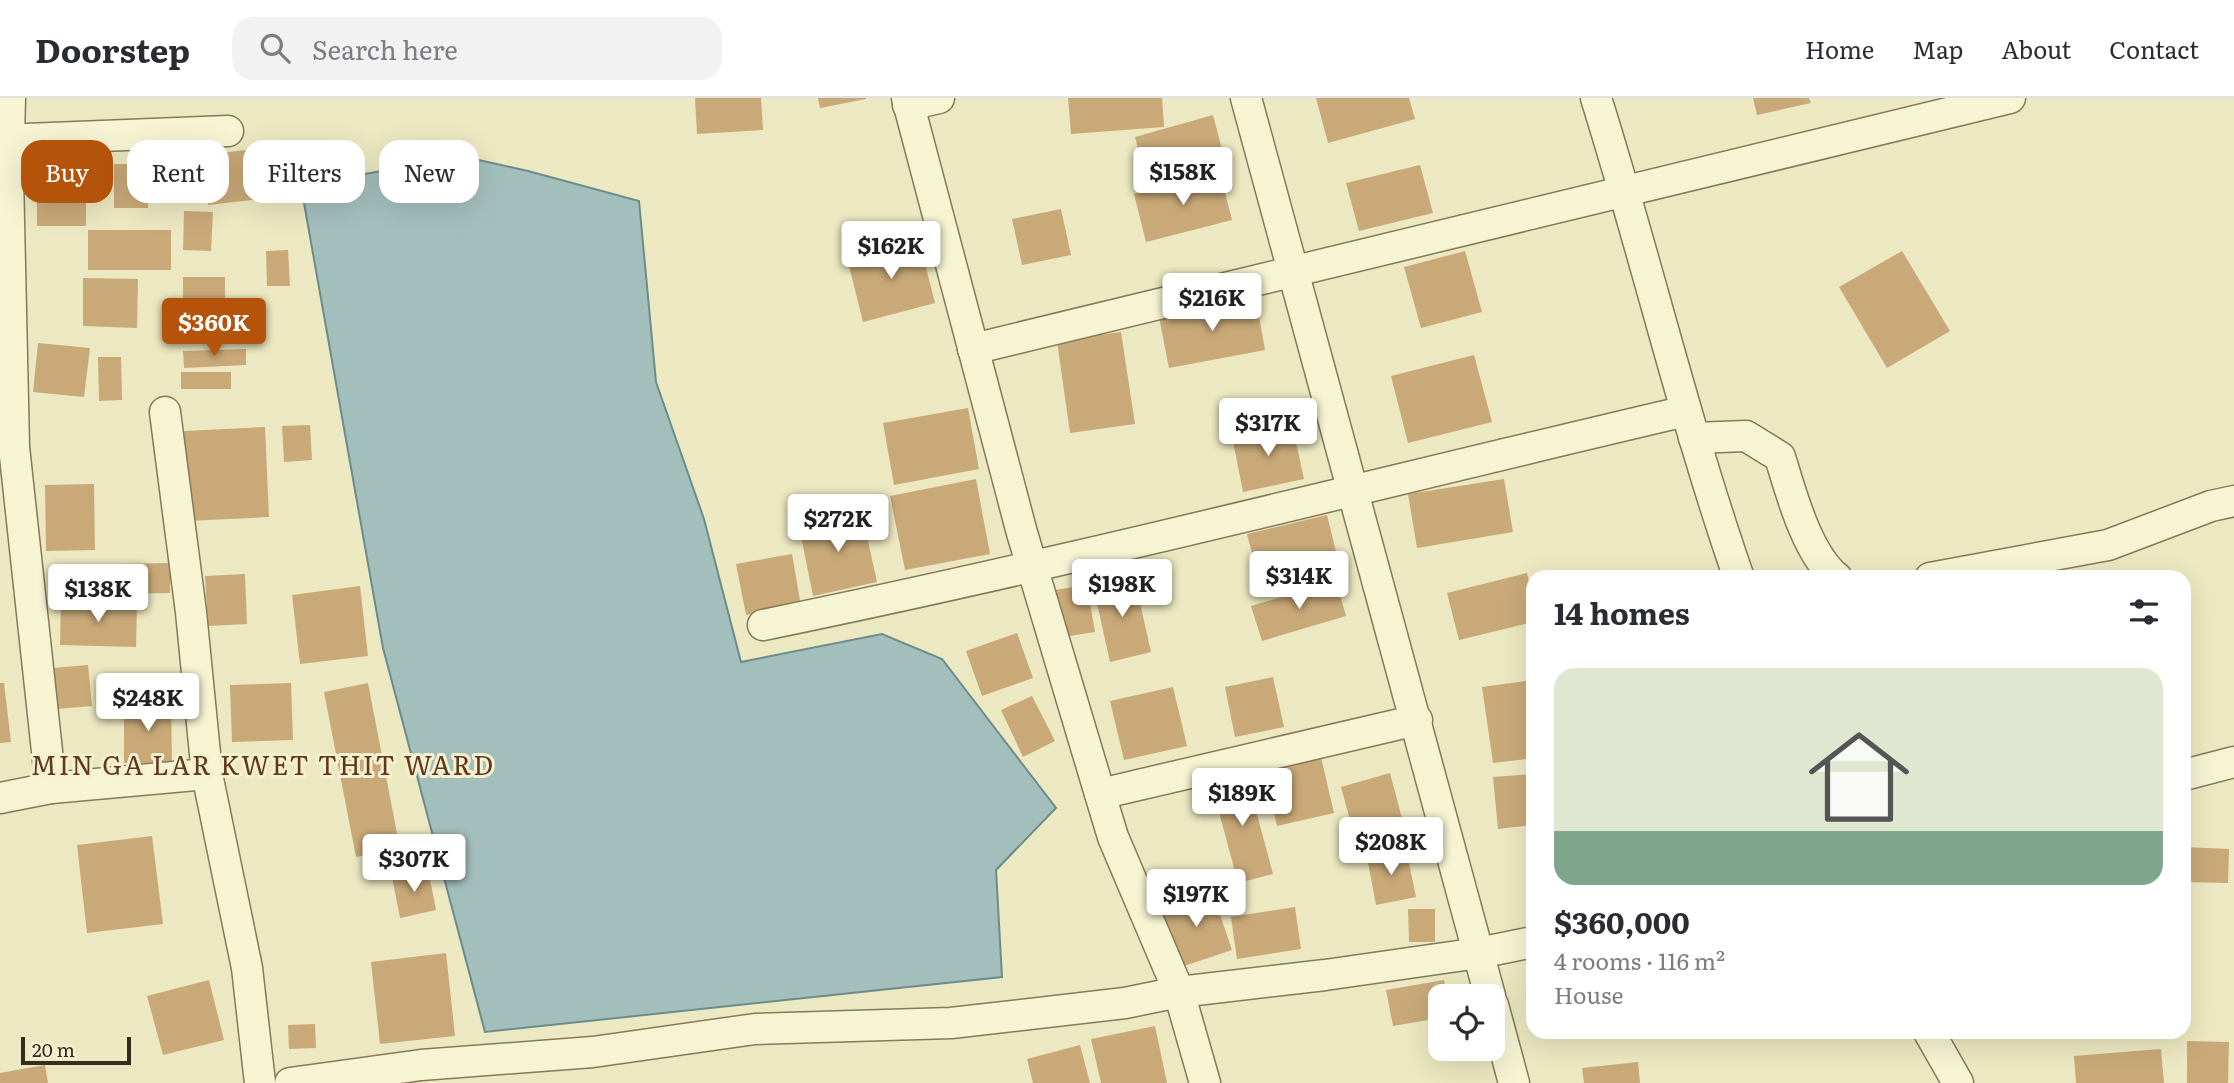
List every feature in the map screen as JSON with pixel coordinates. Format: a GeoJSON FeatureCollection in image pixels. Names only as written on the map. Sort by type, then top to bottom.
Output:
{"type":"FeatureCollection","features":[{"type":"Feature","properties":{"kind":"street"},"geometry":{"type":"LineString","coordinates":[[10,98],[4,139],[7,448],[51,788]]}},
{"type":"Feature","properties":{"kind":"street"},"geometry":{"type":"LineString","coordinates":[[939,98],[907,101],[973,349],[1032,566],[1113,837],[1180,992],[1205,1083]]}},
{"type":"Feature","properties":{"kind":"street"},"geometry":{"type":"LineString","coordinates":[[1246,98],[1487,984]]}},
{"type":"Feature","properties":{"kind":"street"},"geometry":{"type":"LineString","coordinates":[[1596,98],[1626,191],[1690,424],[1736,570]]}},
{"type":"Feature","properties":{"kind":"street"},"geometry":{"type":"LineString","coordinates":[[973,349],[2010,98]]}},
{"type":"Feature","properties":{"kind":"street"},"geometry":{"type":"LineString","coordinates":[[4,139],[228,131]]}},
{"type":"Feature","properties":{"kind":"street"},"geometry":{"type":"LineString","coordinates":[[165,412],[191,612],[207,774],[247,968],[260,1083]]}},
{"type":"Feature","properties":{"kind":"street"},"geometry":{"type":"LineString","coordinates":[[763,625],[912,595],[1354,489],[1690,424],[1746,436],[1780,457],[1800,523],[1828,570]]}},
{"type":"Feature","properties":{"kind":"street"},"geometry":{"type":"LineString","coordinates":[[1973,570],[2108,545],[2211,506],[2234,501]]}},
{"type":"Feature","properties":{"kind":"street"},"geometry":{"type":"LineString","coordinates":[[1100,794],[1417,720]]}},
{"type":"Feature","properties":{"kind":"street"},"geometry":{"type":"LineString","coordinates":[[2191,773],[2234,762]]}},
{"type":"Feature","properties":{"kind":"street"},"geometry":{"type":"LineString","coordinates":[[0,798],[51,788],[207,774]]}},
{"type":"Feature","properties":{"kind":"street"},"geometry":{"type":"LineString","coordinates":[[290,1083],[421,1065],[593,1052],[755,1029],[951,1023],[1125,1003],[1180,992],[1479,953],[1526,943]]}},
{"type":"Feature","properties":{"kind":"street"},"geometry":{"type":"LineString","coordinates":[[1933,1039],[1958,1083]]}},
{"type":"Feature","properties":{"kind":"street"},"geometry":{"type":"LineString","coordinates":[[1505,1050],[1514,1083]]}},
{"type":"Feature","properties":{"kind":"water"},"geometry":{"type":"Polygon","coordinates":[[[479,160],[639,201],[656,382],[704,519],[741,662],[882,634],[942,659],[1056,808],[996,870],[1002,977],[485,1032],[383,648],[304,203],[365,203],[365,174],[379,171],[379,203],[479,203],[479,160]]]}},
{"type":"Feature","properties":{"kind":"building"},"geometry":{"type":"Polygon","coordinates":[[[695,98],[761,98],[763,130],[697,134],[695,98]]]}},
{"type":"Feature","properties":{"kind":"building"},"geometry":{"type":"Polygon","coordinates":[[[818,98],[866,98],[866,99],[820,108],[818,98]]]}},
{"type":"Feature","properties":{"kind":"building"},"geometry":{"type":"Polygon","coordinates":[[[1068,98],[1162,98],[1164,127],[1071,134],[1068,98]]]}},
{"type":"Feature","properties":{"kind":"building"},"geometry":{"type":"Polygon","coordinates":[[[1316,98],[1409,98],[1415,119],[1328,143],[1316,98]]]}},
{"type":"Feature","properties":{"kind":"building"},"geometry":{"type":"Polygon","coordinates":[[[1753,98],[1809,98],[1811,103],[1757,115],[1753,98]]]}},
{"type":"Feature","properties":{"kind":"building"},"geometry":{"type":"Polygon","coordinates":[[[1213,115],[1224,157],[1145,178],[1135,137],[1213,115]]]}},
{"type":"Feature","properties":{"kind":"building"},"geometry":{"type":"Polygon","coordinates":[[[243,150],[243,201],[229,203],[229,152],[243,150]]]}},
{"type":"Feature","properties":{"kind":"building"},"geometry":{"type":"Polygon","coordinates":[[[114,164],[127,164],[127,203],[148,203],[148,208],[114,208],[114,164]]]}},
{"type":"Feature","properties":{"kind":"building"},"geometry":{"type":"Polygon","coordinates":[[[1420,165],[1433,213],[1359,231],[1346,183],[1420,165]]]}},
{"type":"Feature","properties":{"kind":"building"},"geometry":{"type":"Polygon","coordinates":[[[1220,173],[1232,220],[1146,242],[1134,194],[1220,173]]]}},
{"type":"Feature","properties":{"kind":"building"},"geometry":{"type":"Polygon","coordinates":[[[37,203],[86,203],[86,226],[37,226],[37,203]]]}},
{"type":"Feature","properties":{"kind":"building"},"geometry":{"type":"Polygon","coordinates":[[[1061,209],[1071,255],[1022,265],[1012,219],[1061,209]]]}},
{"type":"Feature","properties":{"kind":"building"},"geometry":{"type":"Polygon","coordinates":[[[184,211],[213,212],[211,251],[183,250],[184,211]]]}},
{"type":"Feature","properties":{"kind":"building"},"geometry":{"type":"Polygon","coordinates":[[[88,230],[171,230],[171,270],[88,270],[88,230]]]}},
{"type":"Feature","properties":{"kind":"building"},"geometry":{"type":"Polygon","coordinates":[[[919,240],[935,303],[863,322],[847,258],[919,240]]]}},
{"type":"Feature","properties":{"kind":"building"},"geometry":{"type":"Polygon","coordinates":[[[288,250],[290,286],[267,286],[266,251],[288,250]]]}},
{"type":"Feature","properties":{"kind":"building"},"geometry":{"type":"Polygon","coordinates":[[[1465,251],[1482,312],[1421,328],[1404,267],[1465,251]]]}},
{"type":"Feature","properties":{"kind":"building"},"geometry":{"type":"Polygon","coordinates":[[[1902,251],[1950,331],[1887,368],[1839,287],[1902,251]]]}},
{"type":"Feature","properties":{"kind":"building"},"geometry":{"type":"Polygon","coordinates":[[[183,277],[225,277],[225,308],[183,308],[183,277]]]}},
{"type":"Feature","properties":{"kind":"building"},"geometry":{"type":"Polygon","coordinates":[[[83,278],[138,279],[137,328],[83,326],[83,278]]]}},
{"type":"Feature","properties":{"kind":"building"},"geometry":{"type":"Polygon","coordinates":[[[1256,299],[1265,350],[1169,368],[1159,317],[1256,299]]]}},
{"type":"Feature","properties":{"kind":"building"},"geometry":{"type":"Polygon","coordinates":[[[1121,332],[1135,424],[1070,433],[1057,341],[1121,332]]]}},
{"type":"Feature","properties":{"kind":"building"},"geometry":{"type":"Polygon","coordinates":[[[38,343],[90,348],[84,397],[33,392],[38,343]]]}},
{"type":"Feature","properties":{"kind":"building"},"geometry":{"type":"Polygon","coordinates":[[[246,349],[246,365],[184,368],[183,351],[246,349]]]}},
{"type":"Feature","properties":{"kind":"building"},"geometry":{"type":"Polygon","coordinates":[[[1474,355],[1492,422],[1408,443],[1391,376],[1474,355]]]}},
{"type":"Feature","properties":{"kind":"building"},"geometry":{"type":"Polygon","coordinates":[[[98,357],[121,357],[122,400],[99,401],[98,357]]]}},
{"type":"Feature","properties":{"kind":"building"},"geometry":{"type":"Polygon","coordinates":[[[181,372],[231,372],[231,389],[181,389],[181,372]]]}},
{"type":"Feature","properties":{"kind":"building"},"geometry":{"type":"Polygon","coordinates":[[[968,408],[979,469],[894,485],[883,423],[968,408]]]}},
{"type":"Feature","properties":{"kind":"building"},"geometry":{"type":"Polygon","coordinates":[[[1292,424],[1304,479],[1243,492],[1232,436],[1292,424]]]}},
{"type":"Feature","properties":{"kind":"building"},"geometry":{"type":"Polygon","coordinates":[[[310,425],[312,460],[284,462],[282,426],[310,425]]]}},
{"type":"Feature","properties":{"kind":"building"},"geometry":{"type":"Polygon","coordinates":[[[265,427],[269,517],[188,521],[184,431],[265,427]]]}},
{"type":"Feature","properties":{"kind":"building"},"geometry":{"type":"Polygon","coordinates":[[[976,479],[990,554],[905,570],[890,496],[976,479]]]}},
{"type":"Feature","properties":{"kind":"building"},"geometry":{"type":"Polygon","coordinates":[[[1504,479],[1513,532],[1417,548],[1408,494],[1504,479]]]}},
{"type":"Feature","properties":{"kind":"building"},"geometry":{"type":"Polygon","coordinates":[[[94,484],[95,550],[46,551],[45,485],[94,484]]]}},
{"type":"Feature","properties":{"kind":"building"},"geometry":{"type":"Polygon","coordinates":[[[862,513],[877,582],[813,596],[799,526],[862,513]]]}},
{"type":"Feature","properties":{"kind":"building"},"geometry":{"type":"Polygon","coordinates":[[[1327,515],[1340,568],[1261,588],[1247,534],[1327,515]]]}},
{"type":"Feature","properties":{"kind":"building"},"geometry":{"type":"Polygon","coordinates":[[[792,554],[801,606],[746,615],[736,564],[792,554]]]}},
{"type":"Feature","properties":{"kind":"building"},"geometry":{"type":"Polygon","coordinates":[[[170,563],[170,593],[118,594],[118,564],[170,563]]]}},
{"type":"Feature","properties":{"kind":"building"},"geometry":{"type":"Polygon","coordinates":[[[1526,573],[1526,624],[1459,640],[1447,593],[1526,573]]]}},
{"type":"Feature","properties":{"kind":"building"},"geometry":{"type":"Polygon","coordinates":[[[245,574],[247,624],[208,626],[205,576],[245,574]]]}},
{"type":"Feature","properties":{"kind":"building"},"geometry":{"type":"Polygon","coordinates":[[[1134,576],[1151,652],[1110,662],[1093,585],[1134,576]]]}},
{"type":"Feature","properties":{"kind":"building"},"geometry":{"type":"Polygon","coordinates":[[[1336,581],[1346,616],[1262,641],[1251,606],[1336,581]]]}},
{"type":"Feature","properties":{"kind":"building"},"geometry":{"type":"Polygon","coordinates":[[[1087,585],[1095,632],[1063,637],[1055,590],[1087,585]]]}},
{"type":"Feature","properties":{"kind":"building"},"geometry":{"type":"Polygon","coordinates":[[[360,586],[368,656],[300,664],[292,595],[360,586]]]}},
{"type":"Feature","properties":{"kind":"building"},"geometry":{"type":"Polygon","coordinates":[[[61,601],[137,604],[136,647],[60,645],[61,601]]]}},
{"type":"Feature","properties":{"kind":"building"},"geometry":{"type":"Polygon","coordinates":[[[1017,633],[1033,678],[982,696],[966,651],[1017,633]]]}},
{"type":"Feature","properties":{"kind":"building"},"geometry":{"type":"Polygon","coordinates":[[[88,665],[92,706],[57,709],[53,668],[88,665]]]}},
{"type":"Feature","properties":{"kind":"building"},"geometry":{"type":"Polygon","coordinates":[[[1273,677],[1284,727],[1235,737],[1225,687],[1273,677]]]}},
{"type":"Feature","properties":{"kind":"building"},"geometry":{"type":"Polygon","coordinates":[[[1526,681],[1526,759],[1493,763],[1482,687],[1526,681]]]}},
{"type":"Feature","properties":{"kind":"building"},"geometry":{"type":"Polygon","coordinates":[[[0,683],[4,683],[11,742],[0,743],[0,683]]]}},
{"type":"Feature","properties":{"kind":"building"},"geometry":{"type":"Polygon","coordinates":[[[291,683],[293,740],[232,742],[230,685],[291,683]]]}},
{"type":"Feature","properties":{"kind":"building"},"geometry":{"type":"Polygon","coordinates":[[[368,683],[400,849],[356,857],[324,692],[368,683]]]}},
{"type":"Feature","properties":{"kind":"building"},"geometry":{"type":"Polygon","coordinates":[[[1173,687],[1187,746],[1124,760],[1110,701],[1173,687]]]}},
{"type":"Feature","properties":{"kind":"building"},"geometry":{"type":"Polygon","coordinates":[[[1032,696],[1055,741],[1023,757],[1001,710],[1032,696]]]}},
{"type":"Feature","properties":{"kind":"building"},"geometry":{"type":"Polygon","coordinates":[[[124,702],[171,702],[172,763],[124,763],[124,702]]]}},
{"type":"Feature","properties":{"kind":"building"},"geometry":{"type":"Polygon","coordinates":[[[1321,757],[1334,813],[1277,826],[1264,770],[1321,757]]]}},
{"type":"Feature","properties":{"kind":"building"},"geometry":{"type":"Polygon","coordinates":[[[1246,773],[1273,874],[1238,883],[1211,782],[1246,773]]]}},
{"type":"Feature","properties":{"kind":"building"},"geometry":{"type":"Polygon","coordinates":[[[1390,773],[1407,837],[1358,850],[1341,787],[1390,773]]]}},
{"type":"Feature","properties":{"kind":"building"},"geometry":{"type":"Polygon","coordinates":[[[1526,775],[1526,826],[1498,829],[1493,777],[1526,775]]]}},
{"type":"Feature","properties":{"kind":"building"},"geometry":{"type":"Polygon","coordinates":[[[152,836],[163,924],[87,933],[77,845],[152,836]]]}},
{"type":"Feature","properties":{"kind":"building"},"geometry":{"type":"Polygon","coordinates":[[[2191,847],[2229,849],[2228,883],[2191,882],[2191,847]]]}},
{"type":"Feature","properties":{"kind":"building"},"geometry":{"type":"Polygon","coordinates":[[[1406,849],[1416,897],[1376,905],[1367,857],[1406,849]]]}},
{"type":"Feature","properties":{"kind":"building"},"geometry":{"type":"Polygon","coordinates":[[[428,869],[436,910],[400,918],[392,877],[428,869]]]}},
{"type":"Feature","properties":{"kind":"building"},"geometry":{"type":"Polygon","coordinates":[[[1212,891],[1232,950],[1181,967],[1161,908],[1212,891]]]}},
{"type":"Feature","properties":{"kind":"building"},"geometry":{"type":"Polygon","coordinates":[[[1295,907],[1301,949],[1237,959],[1231,917],[1295,907]]]}},
{"type":"Feature","properties":{"kind":"building"},"geometry":{"type":"Polygon","coordinates":[[[1408,909],[1435,909],[1435,942],[1409,942],[1408,909]]]}},
{"type":"Feature","properties":{"kind":"building"},"geometry":{"type":"Polygon","coordinates":[[[446,953],[455,1036],[380,1044],[371,962],[446,953]]]}},
{"type":"Feature","properties":{"kind":"building"},"geometry":{"type":"Polygon","coordinates":[[[209,980],[224,1040],[163,1055],[147,996],[209,980]]]}},
{"type":"Feature","properties":{"kind":"building"},"geometry":{"type":"Polygon","coordinates":[[[1444,980],[1445,984],[1428,984],[1428,1020],[1393,1026],[1386,990],[1444,980]]]}},
{"type":"Feature","properties":{"kind":"building"},"geometry":{"type":"Polygon","coordinates":[[[315,1024],[316,1048],[289,1049],[288,1025],[315,1024]]]}},
{"type":"Feature","properties":{"kind":"building"},"geometry":{"type":"Polygon","coordinates":[[[1155,1026],[1167,1083],[1101,1083],[1091,1039],[1155,1026]]]}},
{"type":"Feature","properties":{"kind":"building"},"geometry":{"type":"Polygon","coordinates":[[[2187,1041],[2229,1042],[2228,1083],[2187,1083],[2187,1041]]]}},
{"type":"Feature","properties":{"kind":"building"},"geometry":{"type":"Polygon","coordinates":[[[1080,1045],[1090,1083],[1033,1083],[1027,1059],[1080,1045]]]}},
{"type":"Feature","properties":{"kind":"building"},"geometry":{"type":"Polygon","coordinates":[[[2161,1049],[2164,1083],[2076,1083],[2074,1056],[2161,1049]]]}},
{"type":"Feature","properties":{"kind":"building"},"geometry":{"type":"Polygon","coordinates":[[[1638,1062],[1640,1083],[1584,1083],[1582,1068],[1638,1062]]]}},
{"type":"Feature","properties":{"kind":"building"},"geometry":{"type":"Polygon","coordinates":[[[45,1065],[48,1083],[0,1083],[0,1073],[45,1065]]]}},
{"type":"Feature","properties":{"kind":"district","name":"MIN GA LAR KWET THIT WARD"},"geometry":{"type":"Point","coordinates":[263,766]}}]}
